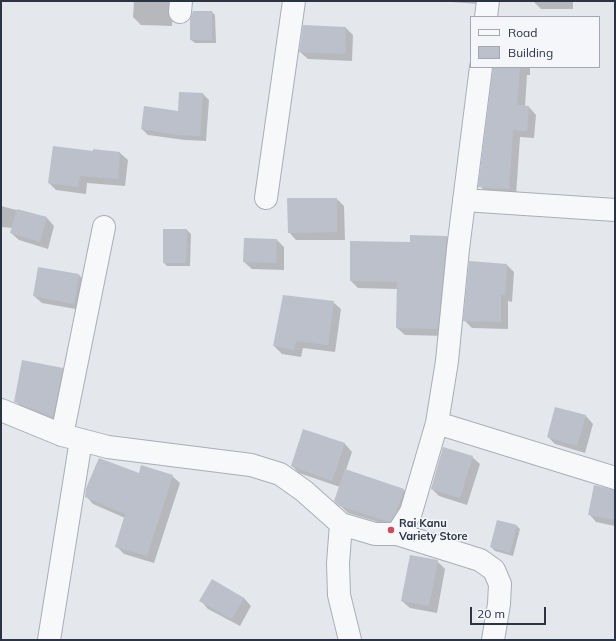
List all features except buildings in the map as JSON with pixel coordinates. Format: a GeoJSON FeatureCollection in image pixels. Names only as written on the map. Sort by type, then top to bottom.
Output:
{"type":"FeatureCollection","features":[{"type":"Feature","properties":{"kind":"street"},"geometry":{"type":"LineString","coordinates":[[266,198],[294,1]]}},
{"type":"Feature","properties":{"kind":"street"},"geometry":{"type":"LineString","coordinates":[[486,16],[488,1]]}},
{"type":"Feature","properties":{"kind":"street"},"geometry":{"type":"LineString","coordinates":[[397,534],[411,512],[437,423],[447,361],[458,249],[481,68]]}},
{"type":"Feature","properties":{"kind":"street"},"geometry":{"type":"LineString","coordinates":[[464,200],[615,210]]}},
{"type":"Feature","properties":{"kind":"street"},"geometry":{"type":"LineString","coordinates":[[49,640],[72,437],[104,226]]}},
{"type":"Feature","properties":{"kind":"street"},"geometry":{"type":"LineString","coordinates":[[1,410],[72,437],[108,447],[251,465],[280,474],[304,491],[341,524],[375,534],[397,534],[480,560],[494,570],[500,584],[493,640]]}},
{"type":"Feature","properties":{"kind":"street"},"geometry":{"type":"LineString","coordinates":[[437,423],[615,478]]}},
{"type":"Feature","properties":{"kind":"street"},"geometry":{"type":"LineString","coordinates":[[341,524],[338,563],[339,595],[350,640]]}},
{"type":"Feature","properties":{"kind":"place","name":"Rai Kanu Variety Store"},"geometry":{"type":"Point","coordinates":[391,530]}}]}
